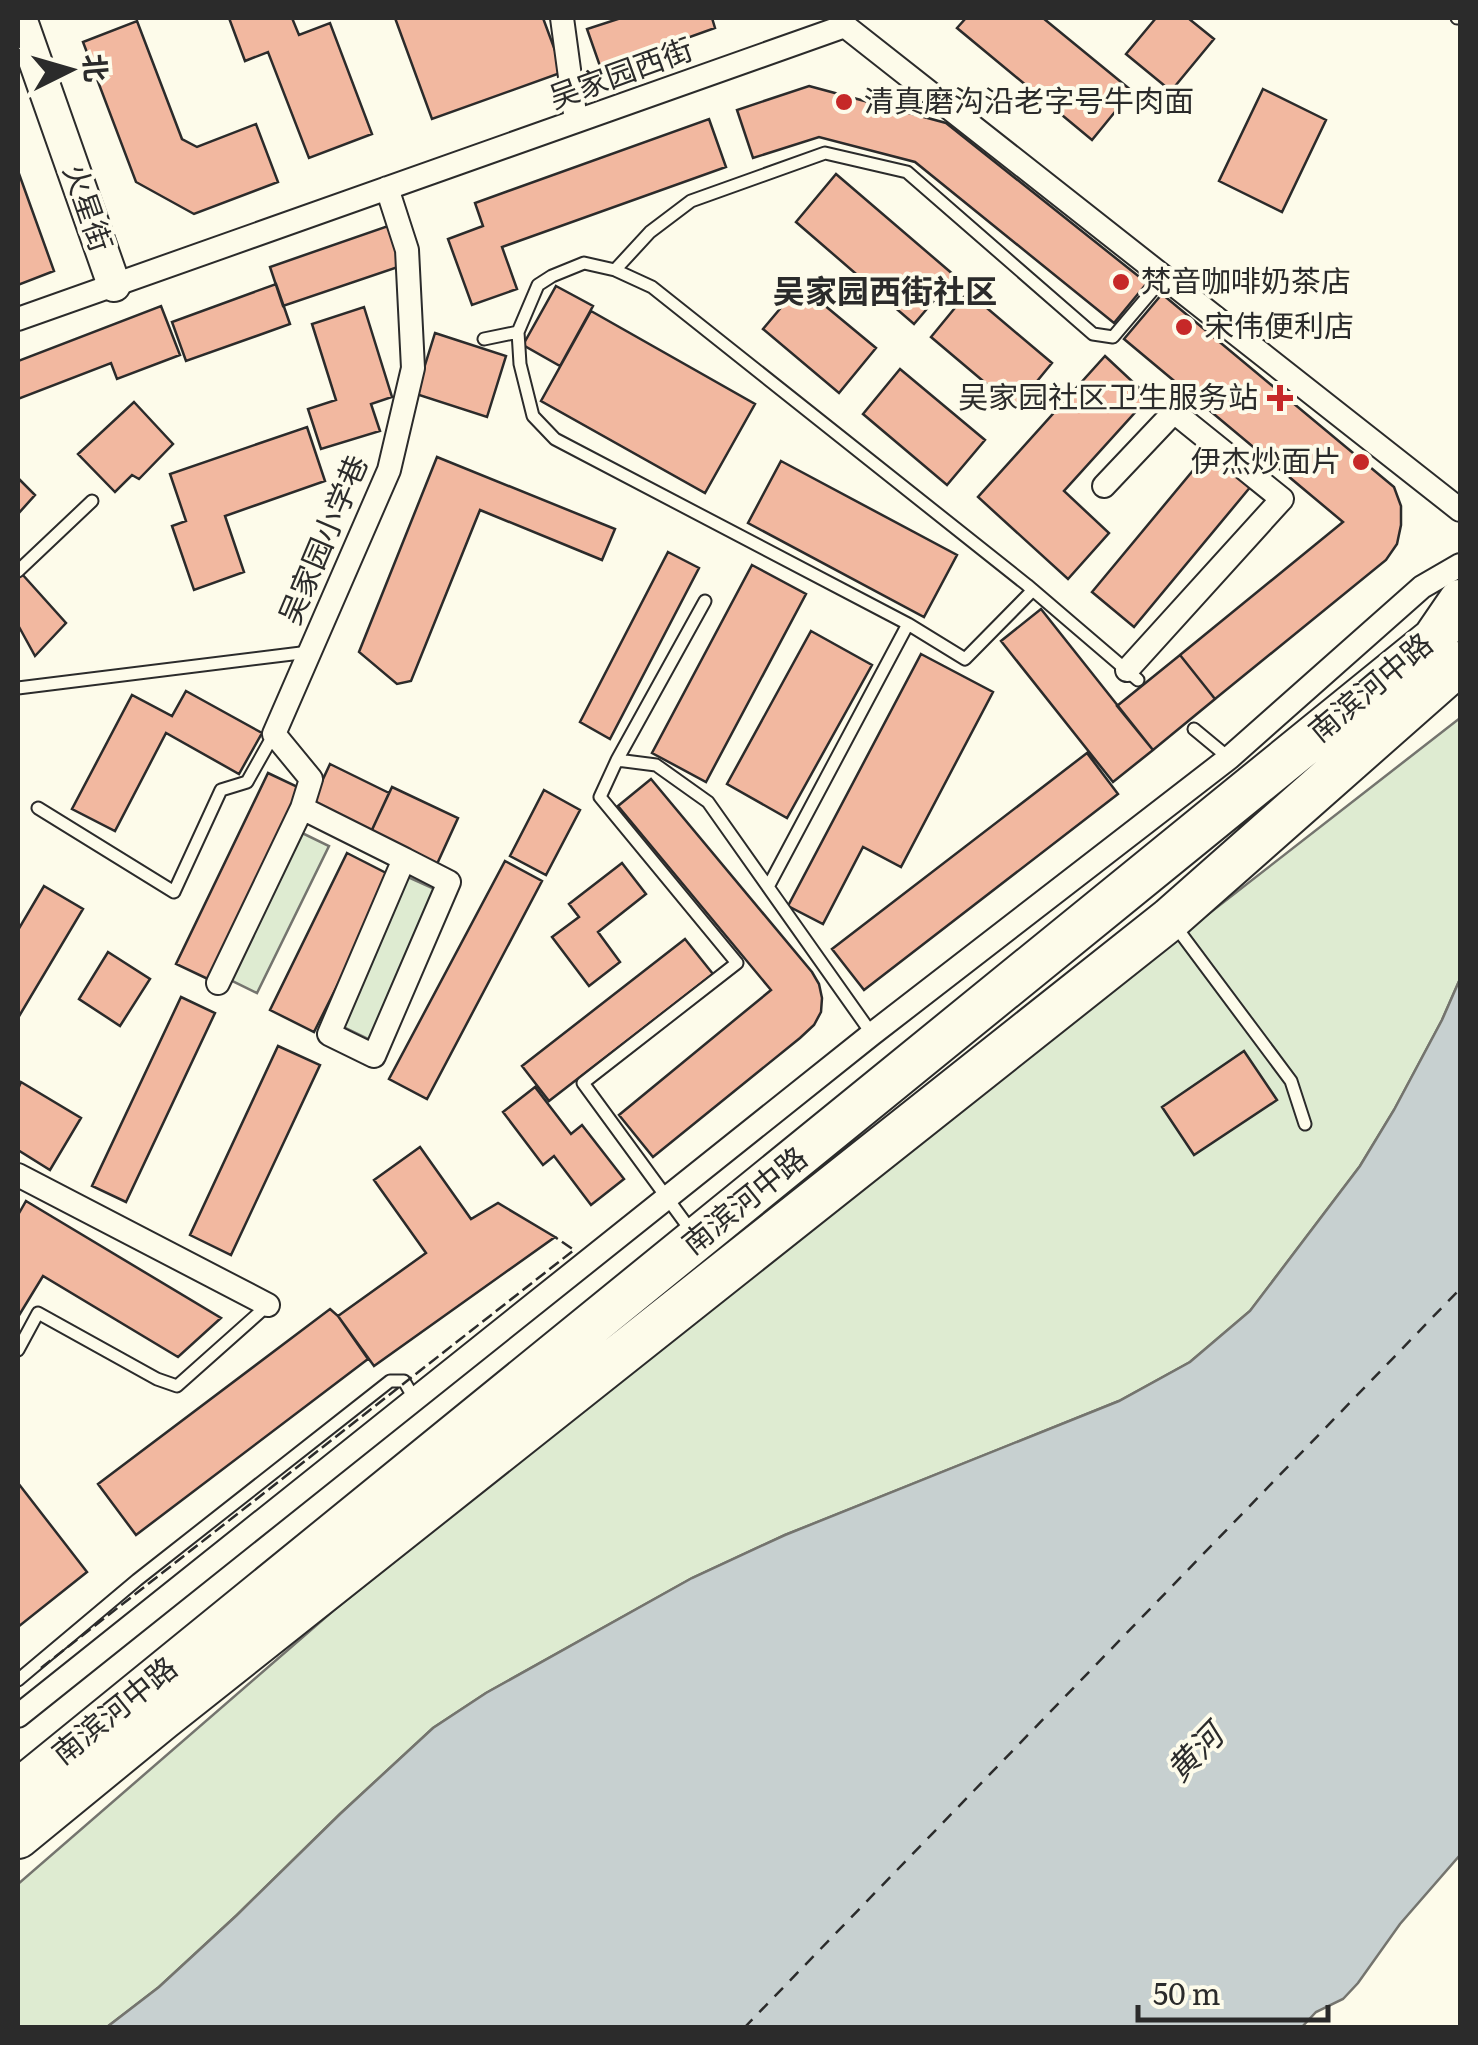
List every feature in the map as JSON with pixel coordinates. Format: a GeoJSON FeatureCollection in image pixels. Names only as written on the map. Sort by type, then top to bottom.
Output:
{"type":"FeatureCollection","features":[{"type":"Feature","properties":{"kind":"highway","name":"南滨河中路"},"geometry":{"type":"LineString","coordinates":[[18,1790],[1434,639],[1460,601]]}},
{"type":"Feature","properties":{"kind":"highway","name":"南滨河中路"},"geometry":{"type":"LineString","coordinates":[[18,1837],[1170,919],[1460,663]]}},
{"type":"Feature","properties":{"kind":"street","name":"火星街"},"geometry":{"type":"LineString","coordinates":[[20,18],[114,285]]}},
{"type":"Feature","properties":{"kind":"street"},"geometry":{"type":"LineString","coordinates":[[562,18],[576,121]]}},
{"type":"Feature","properties":{"kind":"street","name":"吴家园西街"},"geometry":{"type":"LineString","coordinates":[[18,319],[846,22],[1164,277],[1282,379],[1460,510]]}},
{"type":"Feature","properties":{"kind":"street","name":"吴家园小学巷"},"geometry":{"type":"LineString","coordinates":[[274,734],[389,470],[412,368],[407,250],[387,188]]}},
{"type":"Feature","properties":{"kind":"street"},"geometry":{"type":"LineString","coordinates":[[1104,486],[1174,412],[1228,443],[1282,499],[1132,675]]}},
{"type":"Feature","properties":{"kind":"street"},"geometry":{"type":"LineString","coordinates":[[18,1716],[872,1034],[1229,758],[1422,587],[1460,566]]}},
{"type":"Feature","properties":{"kind":"street"},"geometry":{"type":"LineString","coordinates":[[218,983],[302,808],[311,779],[274,734]]}},
{"type":"Feature","properties":{"kind":"street"},"geometry":{"type":"LineString","coordinates":[[302,808],[404,859],[449,882],[374,1056],[329,1034],[404,859]]}},
{"type":"Feature","properties":{"kind":"street"},"geometry":{"type":"LineString","coordinates":[[18,1175],[268,1305]]}},
{"type":"Feature","properties":{"kind":"lane"},"geometry":{"type":"LineString","coordinates":[[615,270],[650,232],[691,201],[825,152],[907,172],[1093,334],[1114,337],[1164,277]]}},
{"type":"Feature","properties":{"kind":"lane"},"geometry":{"type":"LineString","coordinates":[[1034,590],[965,659],[908,624],[554,439],[532,416],[520,364],[518,332],[538,285],[584,263],[615,270],[652,287],[1034,590],[1132,675]]}},
{"type":"Feature","properties":{"kind":"lane"},"geometry":{"type":"LineString","coordinates":[[484,339],[518,332]]}},
{"type":"Feature","properties":{"kind":"lane"},"geometry":{"type":"LineString","coordinates":[[18,570],[92,502]]}},
{"type":"Feature","properties":{"kind":"lane"},"geometry":{"type":"LineString","coordinates":[[698,1240],[583,1083],[737,964],[600,798],[705,600]]}},
{"type":"Feature","properties":{"kind":"lane"},"geometry":{"type":"LineString","coordinates":[[768,887],[908,624]]}},
{"type":"Feature","properties":{"kind":"lane"},"geometry":{"type":"LineString","coordinates":[[18,688],[309,652]]}},
{"type":"Feature","properties":{"kind":"lane"},"geometry":{"type":"LineString","coordinates":[[1194,728],[1229,758]]}},
{"type":"Feature","properties":{"kind":"lane"},"geometry":{"type":"LineString","coordinates":[[38,808],[174,892],[221,790],[247,782],[274,734]]}},
{"type":"Feature","properties":{"kind":"lane"},"geometry":{"type":"LineString","coordinates":[[618,760],[656,766],[708,802],[872,1034]]}},
{"type":"Feature","properties":{"kind":"lane"},"geometry":{"type":"LineString","coordinates":[[1170,919],[1291,1080],[1305,1124]]}},
{"type":"Feature","properties":{"kind":"lane"},"geometry":{"type":"LineString","coordinates":[[18,1350],[38,1313],[157,1379],[177,1386],[268,1305]]}},
{"type":"Feature","properties":{"kind":"lane"},"geometry":{"type":"LineString","coordinates":[[18,1680],[137,1580],[390,1381],[404,1381],[415,1400]]}},
{"type":"Feature","properties":{"kind":"green space"},"geometry":{"type":"Polygon","coordinates":[[[1460,718],[1460,979],[1394,1110],[1360,1166],[1250,1311],[1190,1362],[1119,1401],[785,1535],[692,1578],[486,1693],[433,1728],[159,1987],[107,2027],[18,2027],[18,1884],[334,1610],[1021,1060],[1460,718]]]}},
{"type":"Feature","properties":{"kind":"green space"},"geometry":{"type":"Polygon","coordinates":[[[298,831],[329,846],[257,993],[226,978],[298,831]]]}},
{"type":"Feature","properties":{"kind":"green space"},"geometry":{"type":"Polygon","coordinates":[[[408,877],[439,891],[370,1040],[339,1025],[408,877]]]}},
{"type":"Feature","properties":{"kind":"water","name":"黄河"},"geometry":{"type":"Polygon","coordinates":[[[1460,979],[1460,1855],[1400,1924],[1343,1999],[1316,2012],[1301,2028],[107,2027],[159,1987],[433,1728],[486,1693],[692,1578],[785,1535],[1119,1401],[1190,1362],[1250,1311],[1360,1166],[1394,1110],[1460,979]]]}},
{"type":"Feature","properties":{"kind":"building"},"geometry":{"type":"Polygon","coordinates":[[[229,18],[292,18],[299,35],[330,23],[372,134],[309,158],[268,52],[245,61],[229,18]]]}},
{"type":"Feature","properties":{"kind":"building"},"geometry":{"type":"Polygon","coordinates":[[[395,18],[543,18],[563,72],[432,119],[395,18]]]}},
{"type":"Feature","properties":{"kind":"building"},"geometry":{"type":"Polygon","coordinates":[[[621,18],[712,18],[715,28],[601,69],[587,29],[621,18]]]}},
{"type":"Feature","properties":{"kind":"building"},"geometry":{"type":"Polygon","coordinates":[[[966,18],[1043,18],[1132,91],[1092,140],[957,28],[966,18]]]}},
{"type":"Feature","properties":{"kind":"building"},"geometry":{"type":"Polygon","coordinates":[[[1156,18],[1188,18],[1214,39],[1171,91],[1126,54],[1156,18]]]}},
{"type":"Feature","properties":{"kind":"building"},"geometry":{"type":"Polygon","coordinates":[[[137,21],[182,139],[197,147],[256,124],[278,182],[194,214],[136,182],[83,42],[137,21]]]}},
{"type":"Feature","properties":{"kind":"building"},"geometry":{"type":"Polygon","coordinates":[[[809,86],[946,123],[1147,283],[1114,323],[915,162],[819,137],[753,158],[737,110],[809,86]]]}},
{"type":"Feature","properties":{"kind":"building"},"geometry":{"type":"Polygon","coordinates":[[[1263,89],[1326,120],[1282,212],[1219,181],[1263,89]]]}},
{"type":"Feature","properties":{"kind":"building"},"geometry":{"type":"Polygon","coordinates":[[[709,119],[726,167],[502,247],[517,289],[472,305],[448,239],[483,226],[475,203],[709,119]]]}},
{"type":"Feature","properties":{"kind":"building"},"geometry":{"type":"Polygon","coordinates":[[[18,171],[54,271],[18,285],[18,171]]]}},
{"type":"Feature","properties":{"kind":"building"},"geometry":{"type":"Polygon","coordinates":[[[836,174],[955,276],[914,324],[796,222],[836,174]]]}},
{"type":"Feature","properties":{"kind":"building"},"geometry":{"type":"Polygon","coordinates":[[[388,226],[401,266],[283,306],[270,267],[388,226]]]}},
{"type":"Feature","properties":{"kind":"building"},"geometry":{"type":"Polygon","coordinates":[[[276,284],[290,324],[186,361],[172,322],[276,284]]]}},
{"type":"Feature","properties":{"kind":"building"},"geometry":{"type":"Polygon","coordinates":[[[800,285],[876,348],[839,393],[763,329],[800,285]]]}},
{"type":"Feature","properties":{"kind":"building"},"geometry":{"type":"Polygon","coordinates":[[[556,286],[593,306],[560,366],[523,345],[556,286]]]}},
{"type":"Feature","properties":{"kind":"building"},"geometry":{"type":"Polygon","coordinates":[[[968,292],[1052,363],[1015,408],[931,337],[968,292]]]}},
{"type":"Feature","properties":{"kind":"building"},"geometry":{"type":"Polygon","coordinates":[[[1162,294],[1394,487],[1401,506],[1397,544],[1386,560],[1215,699],[1180,655],[1343,522],[1124,339],[1162,294]]]}},
{"type":"Feature","properties":{"kind":"building"},"geometry":{"type":"Polygon","coordinates":[[[161,306],[180,355],[117,379],[111,363],[18,399],[18,361],[161,306]]]}},
{"type":"Feature","properties":{"kind":"building"},"geometry":{"type":"Polygon","coordinates":[[[364,307],[392,397],[371,404],[380,431],[321,449],[308,409],[336,400],[312,324],[364,307]]]}},
{"type":"Feature","properties":{"kind":"building"},"geometry":{"type":"Polygon","coordinates":[[[591,311],[755,404],[705,493],[541,401],[591,311]]]}},
{"type":"Feature","properties":{"kind":"building"},"geometry":{"type":"Polygon","coordinates":[[[435,333],[506,356],[487,417],[416,394],[435,333]]]}},
{"type":"Feature","properties":{"kind":"building"},"geometry":{"type":"Polygon","coordinates":[[[1105,356],[1149,397],[1064,491],[1109,533],[1068,579],[978,497],[1105,356]]]}},
{"type":"Feature","properties":{"kind":"building"},"geometry":{"type":"Polygon","coordinates":[[[900,369],[985,440],[947,485],[863,414],[900,369]]]}},
{"type":"Feature","properties":{"kind":"building"},"geometry":{"type":"Polygon","coordinates":[[[134,402],[173,444],[139,479],[132,475],[115,492],[78,454],[134,402]]]}},
{"type":"Feature","properties":{"kind":"building"},"geometry":{"type":"Polygon","coordinates":[[[307,427],[325,481],[225,516],[244,572],[194,590],[172,526],[186,521],[170,474],[307,427]]]}},
{"type":"Feature","properties":{"kind":"building"},"geometry":{"type":"Polygon","coordinates":[[[1210,450],[1252,485],[1134,627],[1092,592],[1210,450]]]}},
{"type":"Feature","properties":{"kind":"building"},"geometry":{"type":"Polygon","coordinates":[[[437,457],[615,529],[602,560],[480,510],[411,681],[397,684],[359,652],[437,457]]]}},
{"type":"Feature","properties":{"kind":"building"},"geometry":{"type":"Polygon","coordinates":[[[781,461],[957,555],[924,617],[748,523],[781,461]]]}},
{"type":"Feature","properties":{"kind":"building"},"geometry":{"type":"Polygon","coordinates":[[[18,478],[35,495],[18,514],[18,478]]]}},
{"type":"Feature","properties":{"kind":"building"},"geometry":{"type":"Polygon","coordinates":[[[668,552],[699,568],[610,739],[580,722],[668,552]]]}},
{"type":"Feature","properties":{"kind":"building"},"geometry":{"type":"Polygon","coordinates":[[[752,565],[806,594],[706,782],[652,753],[752,565]]]}},
{"type":"Feature","properties":{"kind":"building"},"geometry":{"type":"Polygon","coordinates":[[[22,574],[66,623],[35,656],[18,625],[18,579],[22,574]]]}},
{"type":"Feature","properties":{"kind":"building"},"geometry":{"type":"Polygon","coordinates":[[[1041,609],[1153,750],[1113,782],[1001,641],[1041,609]]]}},
{"type":"Feature","properties":{"kind":"building"},"geometry":{"type":"Polygon","coordinates":[[[811,631],[872,665],[787,818],[727,784],[811,631]]]}},
{"type":"Feature","properties":{"kind":"building"},"geometry":{"type":"Polygon","coordinates":[[[921,654],[993,692],[901,867],[863,847],[823,924],[788,906],[921,654]]]}},
{"type":"Feature","properties":{"kind":"building"},"geometry":{"type":"Polygon","coordinates":[[[1180,655],[1215,699],[1153,750],[1117,706],[1180,655]]]}},
{"type":"Feature","properties":{"kind":"building"},"geometry":{"type":"Polygon","coordinates":[[[186,691],[262,733],[239,774],[166,733],[115,831],[72,809],[132,695],[172,716],[186,691]]]}},
{"type":"Feature","properties":{"kind":"building"},"geometry":{"type":"Polygon","coordinates":[[[1087,753],[1118,794],[864,990],[832,949],[1087,753]]]}},
{"type":"Feature","properties":{"kind":"building"},"geometry":{"type":"Polygon","coordinates":[[[330,764],[389,793],[371,832],[312,803],[330,764]]]}},
{"type":"Feature","properties":{"kind":"building"},"geometry":{"type":"Polygon","coordinates":[[[268,773],[302,789],[210,980],[176,964],[268,773]]]}},
{"type":"Feature","properties":{"kind":"building"},"geometry":{"type":"Polygon","coordinates":[[[651,779],[812,972],[822,998],[821,1012],[814,1025],[653,1157],[619,1115],[771,990],[618,806],[651,779]]]}},
{"type":"Feature","properties":{"kind":"building"},"geometry":{"type":"Polygon","coordinates":[[[392,787],[458,818],[437,864],[371,832],[392,787]]]}},
{"type":"Feature","properties":{"kind":"building"},"geometry":{"type":"Polygon","coordinates":[[[544,790],[580,810],[546,875],[510,856],[544,790]]]}},
{"type":"Feature","properties":{"kind":"building"},"geometry":{"type":"Polygon","coordinates":[[[347,853],[392,876],[314,1032],[270,1010],[347,853]]]}},
{"type":"Feature","properties":{"kind":"building"},"geometry":{"type":"Polygon","coordinates":[[[505,861],[542,881],[427,1099],[389,1079],[505,861]]]}},
{"type":"Feature","properties":{"kind":"building"},"geometry":{"type":"Polygon","coordinates":[[[622,863],[646,894],[598,932],[620,962],[589,986],[552,937],[579,917],[569,904],[622,863]]]}},
{"type":"Feature","properties":{"kind":"building"},"geometry":{"type":"Polygon","coordinates":[[[44,886],[83,909],[18,1018],[18,930],[44,886]]]}},
{"type":"Feature","properties":{"kind":"building"},"geometry":{"type":"Polygon","coordinates":[[[685,939],[713,974],[549,1101],[522,1066],[685,939]]]}},
{"type":"Feature","properties":{"kind":"building"},"geometry":{"type":"Polygon","coordinates":[[[108,952],[150,979],[120,1026],[79,999],[108,952]]]}},
{"type":"Feature","properties":{"kind":"building"},"geometry":{"type":"Polygon","coordinates":[[[181,997],[215,1013],[126,1202],[92,1186],[181,997]]]}},
{"type":"Feature","properties":{"kind":"building"},"geometry":{"type":"Polygon","coordinates":[[[278,1046],[320,1065],[231,1255],[190,1235],[278,1046]]]}},
{"type":"Feature","properties":{"kind":"building"},"geometry":{"type":"Polygon","coordinates":[[[1244,1051],[1277,1100],[1194,1155],[1162,1107],[1244,1051]]]}},
{"type":"Feature","properties":{"kind":"building"},"geometry":{"type":"Polygon","coordinates":[[[21,1082],[81,1118],[50,1170],[18,1150],[21,1082]]]}},
{"type":"Feature","properties":{"kind":"building"},"geometry":{"type":"Polygon","coordinates":[[[535,1087],[571,1134],[582,1125],[624,1179],[591,1205],[554,1156],[543,1165],[503,1112],[535,1087]]]}},
{"type":"Feature","properties":{"kind":"building"},"geometry":{"type":"Polygon","coordinates":[[[420,1147],[471,1219],[498,1203],[555,1237],[374,1366],[338,1316],[426,1253],[374,1180],[420,1147]]]}},
{"type":"Feature","properties":{"kind":"building"},"geometry":{"type":"Polygon","coordinates":[[[26,1201],[221,1318],[178,1357],[43,1276],[18,1317],[18,1215],[26,1201]]]}},
{"type":"Feature","properties":{"kind":"building"},"geometry":{"type":"Polygon","coordinates":[[[330,1309],[368,1359],[136,1535],[98,1484],[330,1309]]]}},
{"type":"Feature","properties":{"kind":"building"},"geometry":{"type":"Polygon","coordinates":[[[18,1483],[87,1572],[18,1627],[18,1483]]]}},
{"type":"Feature","properties":{"kind":"ferry route"},"geometry":{"type":"LineString","coordinates":[[744,2028],[1460,1289]]}},
{"type":"Feature","properties":{"kind":"fence"},"geometry":{"type":"LineString","coordinates":[[41,1668],[574,1250],[555,1237]]}},
{"type":"Feature","properties":{"kind":"place","name":"清真磨沟沿老字号牛肉面"},"geometry":{"type":"Point","coordinates":[844,102]}},
{"type":"Feature","properties":{"kind":"place","name":"梵音咖啡奶茶店"},"geometry":{"type":"Point","coordinates":[1121,282]}},
{"type":"Feature","properties":{"kind":"place","name":"宋伟便利店"},"geometry":{"type":"Point","coordinates":[1184,327]}},
{"type":"Feature","properties":{"kind":"place","name":"吴家园社区卫生服务站"},"geometry":{"type":"Point","coordinates":[1280,398]}},
{"type":"Feature","properties":{"kind":"place","name":"伊杰炒面片"},"geometry":{"type":"Point","coordinates":[1361,462]}},
{"type":"Feature","properties":{"kind":"district","name":"吴家园西街社区"},"geometry":{"type":"Point","coordinates":[885,292]}}]}
